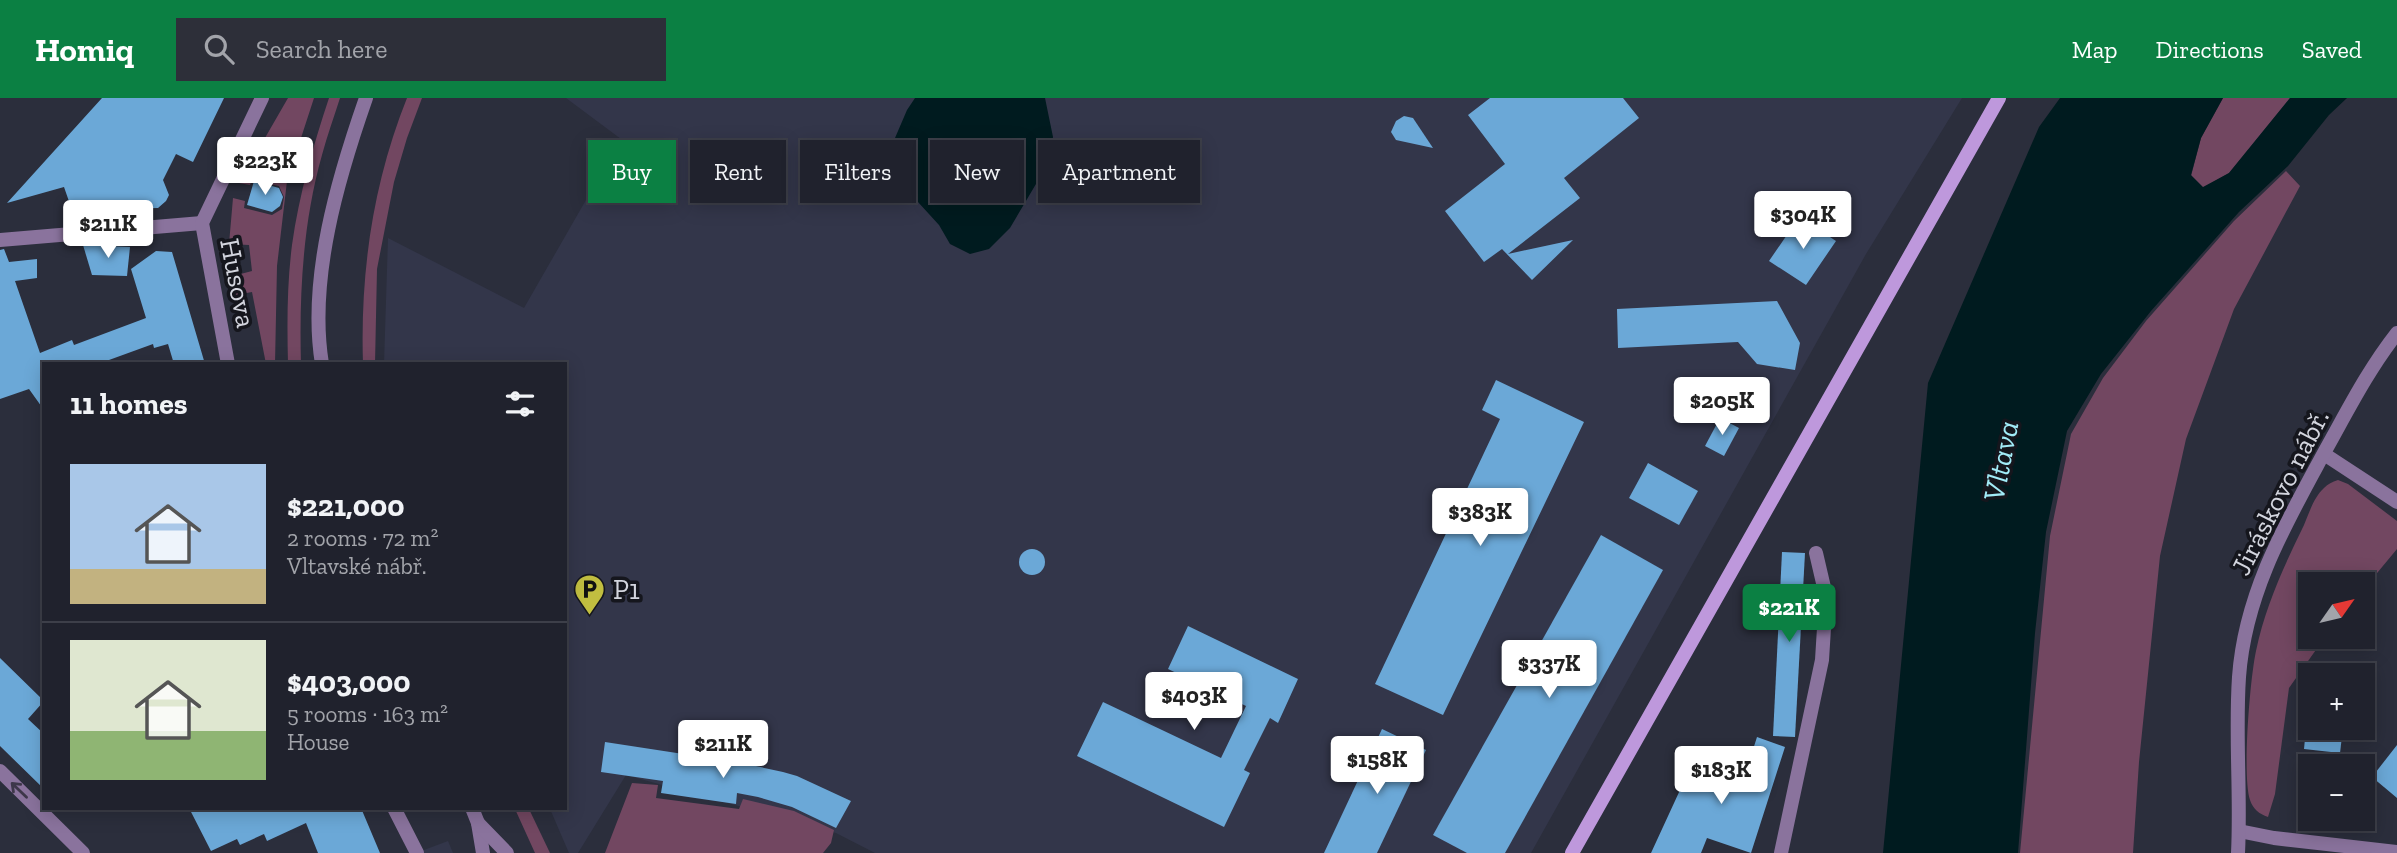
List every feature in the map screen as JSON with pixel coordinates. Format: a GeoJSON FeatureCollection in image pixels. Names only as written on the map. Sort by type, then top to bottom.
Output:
{"type":"FeatureCollection","features":[{"type":"Feature","properties":{"kind":"main road"},"geometry":{"type":"LineString","coordinates":[[1572,853],[1998,98]]}},
{"type":"Feature","properties":{"kind":"street","name":"Husova"},"geometry":{"type":"LineString","coordinates":[[228,362],[202,223],[262,98]]}},
{"type":"Feature","properties":{"kind":"street"},"geometry":{"type":"LineString","coordinates":[[322,362],[319,348],[321,274],[340,174],[366,98]]}},
{"type":"Feature","properties":{"kind":"street"},"geometry":{"type":"LineString","coordinates":[[0,240],[202,223]]}},
{"type":"Feature","properties":{"kind":"street","name":"Jiráskovo nábř."},"geometry":{"type":"LineString","coordinates":[[2238,853],[2239,677],[2247,624],[2256,592],[2287,519],[2374,362],[2397,333]]}},
{"type":"Feature","properties":{"kind":"street"},"geometry":{"type":"LineString","coordinates":[[2324,454],[2397,502]]}},
{"type":"Feature","properties":{"kind":"street"},"geometry":{"type":"LineString","coordinates":[[1781,853],[1822,660],[1826,596],[1816,553]]}},
{"type":"Feature","properties":{"kind":"street"},"geometry":{"type":"LineString","coordinates":[[0,771],[41,806]]}},
{"type":"Feature","properties":{"kind":"street"},"geometry":{"type":"LineString","coordinates":[[45,810],[83,853]]}},
{"type":"Feature","properties":{"kind":"street"},"geometry":{"type":"LineString","coordinates":[[395,810],[417,853]]}},
{"type":"Feature","properties":{"kind":"street"},"geometry":{"type":"LineString","coordinates":[[473,810],[483,853]]}},
{"type":"Feature","properties":{"kind":"street"},"geometry":{"type":"LineString","coordinates":[[478,823],[507,853]]}},
{"type":"Feature","properties":{"kind":"street"},"geometry":{"type":"LineString","coordinates":[[2239,831],[2274,838],[2397,852]]}},
{"type":"Feature","properties":{"kind":"shaded area"},"geometry":{"type":"Polygon","coordinates":[[[288,98],[314,98],[287,181],[277,266],[275,362],[266,362],[252,292],[236,295],[233,276],[252,271],[249,245],[229,244],[233,198],[245,201],[244,208],[272,215],[282,209],[284,197],[279,186],[252,180],[250,185],[239,183],[288,98]]]}},
{"type":"Feature","properties":{"kind":"shaded area"},"geometry":{"type":"Polygon","coordinates":[[[329,98],[340,98],[324,148],[306,232],[301,362],[288,362],[292,245],[298,208],[329,98]]]}},
{"type":"Feature","properties":{"kind":"shaded area"},"geometry":{"type":"Polygon","coordinates":[[[407,98],[422,98],[394,182],[377,269],[375,362],[363,362],[364,296],[371,228],[385,162],[407,98]]]}},
{"type":"Feature","properties":{"kind":"shaded area"},"geometry":{"type":"Polygon","coordinates":[[[566,98],[1962,98],[1866,254],[1531,853],[875,853],[836,833],[626,775],[578,853],[569,853],[550,810],[567,810],[567,362],[384,362],[388,238],[524,308],[588,196],[588,203],[676,203],[676,140],[620,140],[566,98]]]}},
{"type":"Feature","properties":{"kind":"shaded area"},"geometry":{"type":"Polygon","coordinates":[[[2223,98],[2290,98],[2229,173],[2203,188],[2191,176],[2201,138],[2223,98]]]}},
{"type":"Feature","properties":{"kind":"shaded area"},"geometry":{"type":"Polygon","coordinates":[[[2286,171],[2300,186],[2234,309],[2186,439],[2160,556],[2139,762],[2133,853],[2020,853],[2050,536],[2071,434],[2103,378],[2146,321],[2234,221],[2286,171]]]}},
{"type":"Feature","properties":{"kind":"shaded area"},"geometry":{"type":"Polygon","coordinates":[[[2338,480],[2348,484],[2397,521],[2397,549],[2375,576],[2375,572],[2298,572],[2298,649],[2317,649],[2307,663],[2298,663],[2298,675],[2289,688],[2275,794],[2268,817],[2253,806],[2248,788],[2248,727],[2256,651],[2264,619],[2289,556],[2317,496],[2330,483],[2338,480]]]}},
{"type":"Feature","properties":{"kind":"shaded area"},"geometry":{"type":"Polygon","coordinates":[[[632,783],[658,785],[656,798],[739,809],[743,799],[794,811],[834,830],[831,843],[823,853],[605,853],[632,783]]]}},
{"type":"Feature","properties":{"kind":"shaded area"},"geometry":{"type":"Polygon","coordinates":[[[515,810],[529,810],[550,853],[535,853],[515,810]]]}},
{"type":"Feature","properties":{"kind":"shaded area"},"geometry":{"type":"Polygon","coordinates":[[[448,841],[453,853],[416,853],[448,841]]]}},
{"type":"Feature","properties":{"kind":"water"},"geometry":{"type":"Polygon","coordinates":[[[915,98],[1045,98],[1053,137],[1053,140],[1038,140],[1038,181],[1010,228],[989,249],[970,254],[950,244],[939,225],[916,200],[916,140],[894,140],[915,98]]]}},
{"type":"Feature","properties":{"kind":"water","name":"Vltava"},"geometry":{"type":"Polygon","coordinates":[[[2060,98],[2223,98],[2201,138],[2191,175],[2203,187],[2229,173],[2290,98],[2347,98],[2329,115],[2288,166],[2239,212],[2151,311],[2101,374],[2067,431],[2046,532],[2035,633],[2018,853],[1883,853],[1928,383],[2039,127],[2060,98]]]}},
{"type":"Feature","properties":{"kind":"building"},"geometry":{"type":"Polygon","coordinates":[[[102,98],[224,98],[193,162],[176,154],[163,180],[169,195],[158,208],[72,210],[64,187],[7,203],[102,98]]]}},
{"type":"Feature","properties":{"kind":"building"},"geometry":{"type":"Polygon","coordinates":[[[1490,98],[1623,98],[1639,118],[1564,178],[1580,198],[1508,254],[1573,240],[1532,280],[1502,249],[1484,262],[1445,211],[1505,164],[1468,115],[1490,98]]]}},
{"type":"Feature","properties":{"kind":"building"},"geometry":{"type":"Polygon","coordinates":[[[1404,116],[1413,118],[1433,148],[1396,140],[1391,132],[1396,121],[1404,116]]]}},
{"type":"Feature","properties":{"kind":"building"},"geometry":{"type":"Polygon","coordinates":[[[254,181],[279,188],[283,197],[280,206],[272,212],[247,205],[254,181]]]}},
{"type":"Feature","properties":{"kind":"building"},"geometry":{"type":"Polygon","coordinates":[[[1803,219],[1836,241],[1806,285],[1769,261],[1793,226],[1796,228],[1803,219]]]}},
{"type":"Feature","properties":{"kind":"building"},"geometry":{"type":"Polygon","coordinates":[[[83,245],[130,247],[127,276],[92,275],[83,245]]]}},
{"type":"Feature","properties":{"kind":"building"},"geometry":{"type":"Polygon","coordinates":[[[4,249],[9,262],[37,259],[37,278],[15,281],[40,353],[72,340],[74,345],[146,318],[131,269],[156,251],[172,252],[204,362],[173,362],[168,344],[154,348],[153,344],[104,362],[42,362],[42,407],[29,389],[0,399],[0,250],[4,249]]]}},
{"type":"Feature","properties":{"kind":"building"},"geometry":{"type":"Polygon","coordinates":[[[1777,301],[1800,343],[1795,370],[1757,364],[1738,342],[1618,348],[1617,309],[1777,301]]]}},
{"type":"Feature","properties":{"kind":"building"},"geometry":{"type":"Polygon","coordinates":[[[1496,380],[1584,422],[1443,715],[1375,684],[1500,419],[1482,410],[1496,380]]]}},
{"type":"Feature","properties":{"kind":"building"},"geometry":{"type":"Polygon","coordinates":[[[1720,418],[1739,428],[1724,456],[1705,446],[1720,418]]]}},
{"type":"Feature","properties":{"kind":"building"},"geometry":{"type":"Polygon","coordinates":[[[1648,463],[1698,491],[1679,525],[1629,498],[1648,463]]]}},
{"type":"Feature","properties":{"kind":"building"},"geometry":{"type":"Polygon","coordinates":[[[1601,535],[1663,570],[1505,853],[1467,853],[1433,835],[1601,535]]]}},
{"type":"Feature","properties":{"kind":"building"},"geometry":{"type":"Polygon","coordinates":[[[1032,549],[1041,553],[1045,562],[1041,571],[1032,575],[1023,571],[1019,562],[1023,553],[1032,549]]]}},
{"type":"Feature","properties":{"kind":"building"},"geometry":{"type":"Polygon","coordinates":[[[1782,552],[1805,553],[1795,737],[1773,736],[1782,552]]]}},
{"type":"Feature","properties":{"kind":"building"},"geometry":{"type":"Polygon","coordinates":[[[1188,626],[1298,679],[1278,723],[1270,718],[1244,770],[1250,773],[1224,827],[1077,756],[1103,702],[1221,758],[1246,706],[1168,669],[1188,626]]]}},
{"type":"Feature","properties":{"kind":"building"},"geometry":{"type":"Polygon","coordinates":[[[0,658],[42,699],[42,703],[28,719],[42,732],[42,787],[0,746],[0,658]]]}},
{"type":"Feature","properties":{"kind":"building"},"geometry":{"type":"Polygon","coordinates":[[[1382,729],[1426,750],[1377,853],[1324,853],[1382,729]]]}},
{"type":"Feature","properties":{"kind":"building"},"geometry":{"type":"Polygon","coordinates":[[[1757,737],[1785,747],[1751,853],[1707,838],[1701,853],[1651,853],[1692,764],[1741,787],[1757,737]]]}},
{"type":"Feature","properties":{"kind":"building"},"geometry":{"type":"Polygon","coordinates":[[[2305,740],[2342,740],[2340,753],[2304,749],[2305,740]]]}},
{"type":"Feature","properties":{"kind":"building"},"geometry":{"type":"Polygon","coordinates":[[[605,742],[783,772],[851,801],[836,828],[792,807],[758,797],[737,793],[736,804],[661,793],[663,781],[601,772],[605,742]]]}},
{"type":"Feature","properties":{"kind":"building"},"geometry":{"type":"Polygon","coordinates":[[[2397,745],[2397,798],[2375,780],[2375,773],[2397,745]]]}},
{"type":"Feature","properties":{"kind":"building"},"geometry":{"type":"Polygon","coordinates":[[[190,810],[362,810],[380,853],[318,853],[306,823],[267,841],[264,834],[240,845],[237,839],[211,851],[190,810]]]}},
{"type":"Feature","properties":{"kind":"place","name":"P1"},"geometry":{"type":"Point","coordinates":[590,616]}}]}
